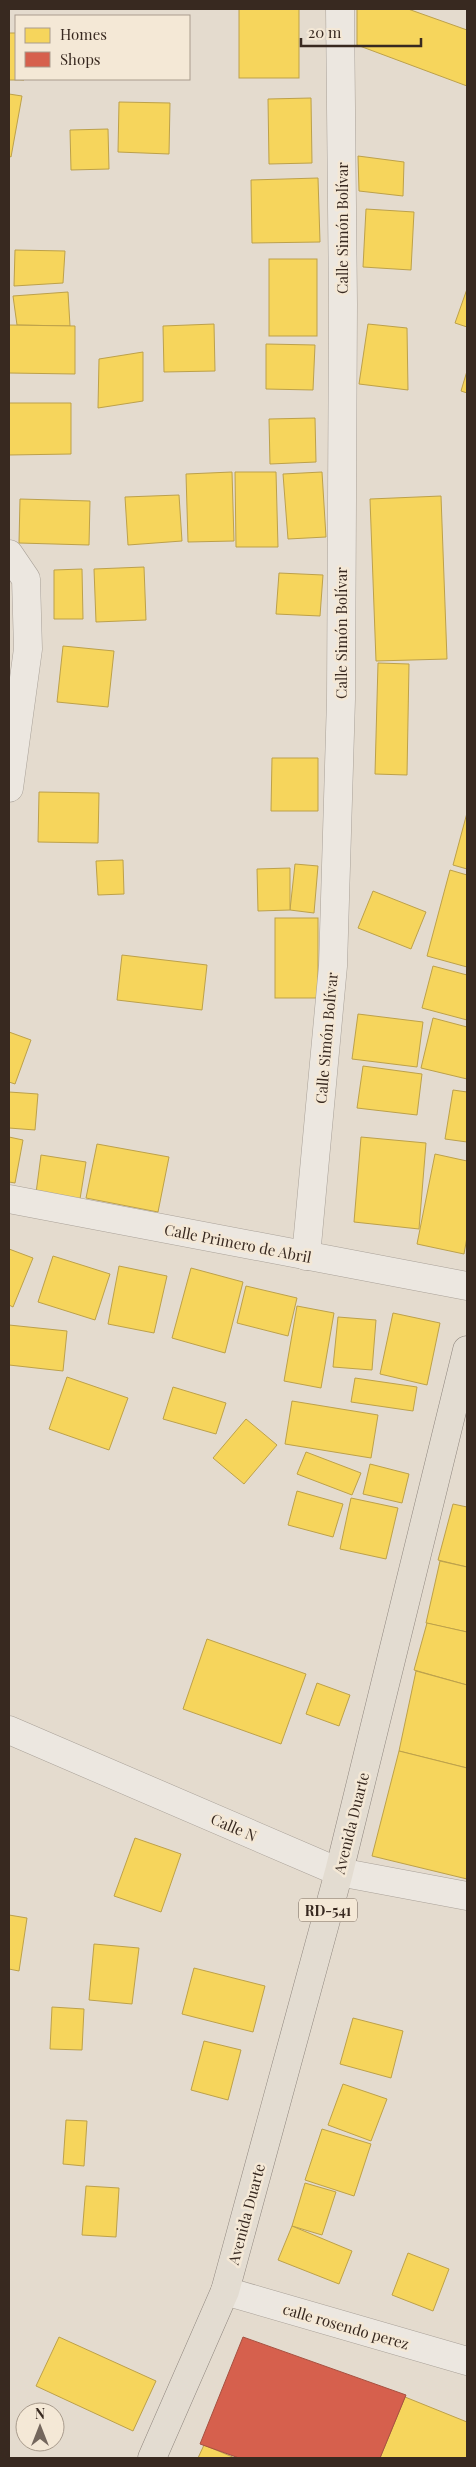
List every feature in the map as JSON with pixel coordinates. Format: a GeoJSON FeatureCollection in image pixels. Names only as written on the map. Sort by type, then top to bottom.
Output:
{"type":"FeatureCollection","features":[{"type":"Feature","properties":{"kind":"main road","name":"Avenida Duarte"},"geometry":{"type":"LineString","coordinates":[[152,2458],[225,2291],[339,1872],[467,1350]]}},
{"type":"Feature","properties":{"kind":"street","name":"Calle Simón Bolívar"},"geometry":{"type":"LineString","coordinates":[[306,1256],[332,966],[341,699],[343,304],[340,9]]}},
{"type":"Feature","properties":{"kind":"street"},"geometry":{"type":"LineString","coordinates":[[9,554],[26,579],[28,649],[9,788]]}},
{"type":"Feature","properties":{"kind":"street","name":"Calle Primero de Abril"},"geometry":{"type":"LineString","coordinates":[[9,1199],[467,1286]]}},
{"type":"Feature","properties":{"kind":"street","name":"Calle N"},"geometry":{"type":"LineString","coordinates":[[9,1730],[339,1872],[467,1896]]}},
{"type":"Feature","properties":{"kind":"street","name":"calle rosendo perez"},"geometry":{"type":"LineString","coordinates":[[225,2291],[467,2361]]}},
{"type":"Feature","properties":{"kind":"building: Homes"},"geometry":{"type":"Polygon","coordinates":[[[239,9],[299,9],[299,78],[239,78],[239,9]]]}},
{"type":"Feature","properties":{"kind":"building: Homes"},"geometry":{"type":"Polygon","coordinates":[[[357,9],[408,9],[467,30],[467,86],[357,45],[357,9]]]}},
{"type":"Feature","properties":{"kind":"building: Homes"},"geometry":{"type":"Polygon","coordinates":[[[9,33],[15,33],[15,80],[9,80],[9,33]]]}},
{"type":"Feature","properties":{"kind":"building: Homes"},"geometry":{"type":"Polygon","coordinates":[[[9,94],[22,96],[11,157],[9,156],[9,94]]]}},
{"type":"Feature","properties":{"kind":"building: Homes"},"geometry":{"type":"Polygon","coordinates":[[[311,98],[312,163],[269,164],[268,99],[311,98]]]}},
{"type":"Feature","properties":{"kind":"building: Homes"},"geometry":{"type":"Polygon","coordinates":[[[119,102],[170,103],[169,154],[118,152],[119,102]]]}},
{"type":"Feature","properties":{"kind":"building: Homes"},"geometry":{"type":"Polygon","coordinates":[[[108,129],[109,169],[71,170],[70,130],[108,129]]]}},
{"type":"Feature","properties":{"kind":"building: Homes"},"geometry":{"type":"Polygon","coordinates":[[[358,156],[404,162],[403,196],[359,191],[358,156]]]}},
{"type":"Feature","properties":{"kind":"building: Homes"},"geometry":{"type":"Polygon","coordinates":[[[318,178],[320,242],[252,243],[251,180],[318,178]]]}},
{"type":"Feature","properties":{"kind":"building: Homes"},"geometry":{"type":"Polygon","coordinates":[[[366,209],[414,212],[411,270],[363,267],[366,209]]]}},
{"type":"Feature","properties":{"kind":"building: Homes"},"geometry":{"type":"Polygon","coordinates":[[[15,250],[65,251],[63,283],[14,286],[15,250]]]}},
{"type":"Feature","properties":{"kind":"building: Homes"},"geometry":{"type":"Polygon","coordinates":[[[269,259],[317,259],[317,336],[269,336],[269,259]]]}},
{"type":"Feature","properties":{"kind":"building: Homes"},"geometry":{"type":"Polygon","coordinates":[[[467,289],[467,327],[455,323],[467,289]]]}},
{"type":"Feature","properties":{"kind":"building: Homes"},"geometry":{"type":"Polygon","coordinates":[[[68,292],[70,326],[17,325],[13,296],[68,292]]]}},
{"type":"Feature","properties":{"kind":"building: Homes"},"geometry":{"type":"Polygon","coordinates":[[[214,324],[215,371],[164,372],[163,326],[214,324]]]}},
{"type":"Feature","properties":{"kind":"building: Homes"},"geometry":{"type":"Polygon","coordinates":[[[368,324],[407,328],[408,390],[359,384],[368,324]]]}},
{"type":"Feature","properties":{"kind":"building: Homes"},"geometry":{"type":"Polygon","coordinates":[[[9,325],[75,326],[75,374],[9,373],[9,325]]]}},
{"type":"Feature","properties":{"kind":"building: Homes"},"geometry":{"type":"Polygon","coordinates":[[[266,344],[315,345],[313,390],[266,389],[266,344]]]}},
{"type":"Feature","properties":{"kind":"building: Homes"},"geometry":{"type":"Polygon","coordinates":[[[143,352],[143,401],[98,408],[99,359],[143,352]]]}},
{"type":"Feature","properties":{"kind":"building: Homes"},"geometry":{"type":"Polygon","coordinates":[[[467,371],[467,393],[461,391],[467,371]]]}},
{"type":"Feature","properties":{"kind":"building: Homes"},"geometry":{"type":"Polygon","coordinates":[[[9,403],[71,403],[71,454],[9,455],[9,403]]]}},
{"type":"Feature","properties":{"kind":"building: Homes"},"geometry":{"type":"Polygon","coordinates":[[[315,418],[316,462],[270,464],[269,419],[315,418]]]}},
{"type":"Feature","properties":{"kind":"building: Homes"},"geometry":{"type":"Polygon","coordinates":[[[232,472],[234,541],[188,542],[186,474],[232,472]]]}},
{"type":"Feature","properties":{"kind":"building: Homes"},"geometry":{"type":"Polygon","coordinates":[[[235,472],[276,472],[278,547],[236,547],[235,472]]]}},
{"type":"Feature","properties":{"kind":"building: Homes"},"geometry":{"type":"Polygon","coordinates":[[[322,472],[326,537],[288,539],[283,474],[322,472]]]}},
{"type":"Feature","properties":{"kind":"building: Homes"},"geometry":{"type":"Polygon","coordinates":[[[179,495],[182,541],[128,545],[125,497],[179,495]]]}},
{"type":"Feature","properties":{"kind":"building: Homes"},"geometry":{"type":"Polygon","coordinates":[[[441,496],[447,659],[376,661],[370,499],[441,496]]]}},
{"type":"Feature","properties":{"kind":"building: Homes"},"geometry":{"type":"Polygon","coordinates":[[[20,499],[90,501],[89,545],[19,543],[20,499]]]}},
{"type":"Feature","properties":{"kind":"building: Homes"},"geometry":{"type":"Polygon","coordinates":[[[144,567],[146,620],[96,622],[94,569],[144,567]]]}},
{"type":"Feature","properties":{"kind":"building: Homes"},"geometry":{"type":"Polygon","coordinates":[[[82,569],[83,619],[54,619],[54,570],[82,569]]]}},
{"type":"Feature","properties":{"kind":"building: Homes"},"geometry":{"type":"Polygon","coordinates":[[[279,573],[323,575],[320,616],[276,614],[279,573]]]}},
{"type":"Feature","properties":{"kind":"building: Homes"},"geometry":{"type":"Polygon","coordinates":[[[63,646],[114,651],[108,707],[57,702],[63,646]]]}},
{"type":"Feature","properties":{"kind":"building: Homes"},"geometry":{"type":"Polygon","coordinates":[[[378,663],[409,664],[407,775],[375,774],[378,663]]]}},
{"type":"Feature","properties":{"kind":"building: Homes"},"geometry":{"type":"Polygon","coordinates":[[[272,758],[318,758],[318,811],[271,811],[272,758]]]}},
{"type":"Feature","properties":{"kind":"building: Homes"},"geometry":{"type":"Polygon","coordinates":[[[39,792],[99,793],[98,843],[38,842],[39,792]]]}},
{"type":"Feature","properties":{"kind":"building: Homes"},"geometry":{"type":"Polygon","coordinates":[[[467,813],[467,869],[453,865],[467,813]]]}},
{"type":"Feature","properties":{"kind":"building: Homes"},"geometry":{"type":"Polygon","coordinates":[[[123,860],[124,894],[98,895],[96,861],[123,860]]]}},
{"type":"Feature","properties":{"kind":"building: Homes"},"geometry":{"type":"Polygon","coordinates":[[[295,864],[318,866],[314,913],[290,910],[295,864]]]}},
{"type":"Feature","properties":{"kind":"building: Homes"},"geometry":{"type":"Polygon","coordinates":[[[290,868],[290,910],[258,911],[257,869],[290,868]]]}},
{"type":"Feature","properties":{"kind":"building: Homes"},"geometry":{"type":"Polygon","coordinates":[[[450,870],[467,875],[467,967],[427,956],[450,870]]]}},
{"type":"Feature","properties":{"kind":"building: Homes"},"geometry":{"type":"Polygon","coordinates":[[[373,891],[426,912],[411,949],[358,928],[373,891]]]}},
{"type":"Feature","properties":{"kind":"building: Homes"},"geometry":{"type":"Polygon","coordinates":[[[275,918],[318,918],[318,998],[275,998],[275,918]]]}},
{"type":"Feature","properties":{"kind":"building: Homes"},"geometry":{"type":"Polygon","coordinates":[[[122,955],[207,965],[202,1010],[117,1000],[122,955]]]}},
{"type":"Feature","properties":{"kind":"building: Homes"},"geometry":{"type":"Polygon","coordinates":[[[433,966],[467,975],[467,1020],[422,1008],[433,966]]]}},
{"type":"Feature","properties":{"kind":"building: Homes"},"geometry":{"type":"Polygon","coordinates":[[[358,1014],[423,1022],[417,1067],[352,1059],[358,1014]]]}},
{"type":"Feature","properties":{"kind":"building: Homes"},"geometry":{"type":"Polygon","coordinates":[[[433,1018],[467,1027],[467,1079],[421,1068],[433,1018]]]}},
{"type":"Feature","properties":{"kind":"building: Homes"},"geometry":{"type":"Polygon","coordinates":[[[9,1032],[31,1040],[15,1084],[9,1082],[9,1032]]]}},
{"type":"Feature","properties":{"kind":"building: Homes"},"geometry":{"type":"Polygon","coordinates":[[[363,1066],[422,1074],[417,1115],[357,1108],[363,1066]]]}},
{"type":"Feature","properties":{"kind":"building: Homes"},"geometry":{"type":"Polygon","coordinates":[[[453,1090],[467,1092],[467,1142],[445,1139],[453,1090]]]}},
{"type":"Feature","properties":{"kind":"building: Homes"},"geometry":{"type":"Polygon","coordinates":[[[9,1092],[38,1094],[35,1130],[9,1128],[9,1092]]]}},
{"type":"Feature","properties":{"kind":"building: Homes"},"geometry":{"type":"Polygon","coordinates":[[[9,1137],[23,1140],[15,1183],[9,1182],[9,1137]]]}},
{"type":"Feature","properties":{"kind":"building: Homes"},"geometry":{"type":"Polygon","coordinates":[[[361,1137],[426,1143],[419,1229],[354,1222],[361,1137]]]}},
{"type":"Feature","properties":{"kind":"building: Homes"},"geometry":{"type":"Polygon","coordinates":[[[97,1144],[169,1157],[158,1212],[86,1198],[97,1144]]]}},
{"type":"Feature","properties":{"kind":"building: Homes"},"geometry":{"type":"Polygon","coordinates":[[[435,1154],[467,1161],[467,1237],[464,1254],[417,1244],[435,1154]]]}},
{"type":"Feature","properties":{"kind":"building: Homes"},"geometry":{"type":"Polygon","coordinates":[[[41,1155],[86,1162],[80,1199],[36,1193],[41,1155]]]}},
{"type":"Feature","properties":{"kind":"building: Homes"},"geometry":{"type":"Polygon","coordinates":[[[9,1249],[33,1258],[13,1307],[9,1305],[9,1249]]]}},
{"type":"Feature","properties":{"kind":"building: Homes"},"geometry":{"type":"Polygon","coordinates":[[[53,1256],[110,1274],[95,1320],[38,1302],[53,1256]]]}},
{"type":"Feature","properties":{"kind":"building: Homes"},"geometry":{"type":"Polygon","coordinates":[[[119,1266],[167,1276],[154,1333],[108,1324],[119,1266]]]}},
{"type":"Feature","properties":{"kind":"building: Homes"},"geometry":{"type":"Polygon","coordinates":[[[191,1268],[243,1282],[225,1353],[172,1338],[191,1268]]]}},
{"type":"Feature","properties":{"kind":"building: Homes"},"geometry":{"type":"Polygon","coordinates":[[[246,1286],[297,1298],[288,1336],[237,1323],[246,1286]]]}},
{"type":"Feature","properties":{"kind":"building: Homes"},"geometry":{"type":"Polygon","coordinates":[[[297,1306],[334,1313],[321,1388],[284,1381],[297,1306]]]}},
{"type":"Feature","properties":{"kind":"building: Homes"},"geometry":{"type":"Polygon","coordinates":[[[393,1313],[440,1323],[427,1385],[380,1374],[393,1313]]]}},
{"type":"Feature","properties":{"kind":"building: Homes"},"geometry":{"type":"Polygon","coordinates":[[[338,1317],[376,1320],[372,1370],[333,1367],[338,1317]]]}},
{"type":"Feature","properties":{"kind":"building: Homes"},"geometry":{"type":"Polygon","coordinates":[[[9,1325],[67,1331],[63,1371],[9,1365],[9,1325]]]}},
{"type":"Feature","properties":{"kind":"building: Homes"},"geometry":{"type":"Polygon","coordinates":[[[67,1377],[128,1398],[109,1450],[49,1429],[67,1377]]]}},
{"type":"Feature","properties":{"kind":"building: Homes"},"geometry":{"type":"Polygon","coordinates":[[[355,1378],[417,1387],[413,1411],[351,1402],[355,1378]]]}},
{"type":"Feature","properties":{"kind":"building: Homes"},"geometry":{"type":"Polygon","coordinates":[[[173,1387],[226,1403],[216,1434],[163,1419],[173,1387]]]}},
{"type":"Feature","properties":{"kind":"building: Homes"},"geometry":{"type":"Polygon","coordinates":[[[292,1401],[378,1415],[371,1458],[285,1444],[292,1401]]]}},
{"type":"Feature","properties":{"kind":"building: Homes"},"geometry":{"type":"Polygon","coordinates":[[[246,1419],[277,1445],[244,1484],[213,1458],[246,1419]]]}},
{"type":"Feature","properties":{"kind":"building: Homes"},"geometry":{"type":"Polygon","coordinates":[[[306,1452],[361,1473],[352,1495],[297,1474],[306,1452]]]}},
{"type":"Feature","properties":{"kind":"building: Homes"},"geometry":{"type":"Polygon","coordinates":[[[370,1464],[409,1474],[402,1503],[363,1494],[370,1464]]]}},
{"type":"Feature","properties":{"kind":"building: Homes"},"geometry":{"type":"Polygon","coordinates":[[[297,1491],[343,1504],[333,1537],[288,1525],[297,1491]]]}},
{"type":"Feature","properties":{"kind":"building: Homes"},"geometry":{"type":"Polygon","coordinates":[[[351,1498],[398,1508],[386,1559],[340,1549],[351,1498]]]}},
{"type":"Feature","properties":{"kind":"building: Homes"},"geometry":{"type":"Polygon","coordinates":[[[453,1504],[467,1507],[467,1567],[438,1560],[453,1504]]]}},
{"type":"Feature","properties":{"kind":"building: Homes"},"geometry":{"type":"Polygon","coordinates":[[[440,1561],[467,1567],[467,1632],[426,1623],[440,1561]]]}},
{"type":"Feature","properties":{"kind":"building: Homes"},"geometry":{"type":"Polygon","coordinates":[[[427,1623],[467,1632],[467,1685],[414,1670],[427,1623]]]}},
{"type":"Feature","properties":{"kind":"building: Homes"},"geometry":{"type":"Polygon","coordinates":[[[207,1639],[306,1674],[281,1744],[183,1709],[207,1639]]]}},
{"type":"Feature","properties":{"kind":"building: Homes"},"geometry":{"type":"Polygon","coordinates":[[[416,1671],[467,1685],[467,1768],[399,1751],[416,1671]]]}},
{"type":"Feature","properties":{"kind":"building: Homes"},"geometry":{"type":"Polygon","coordinates":[[[317,1683],[350,1695],[339,1726],[306,1714],[317,1683]]]}},
{"type":"Feature","properties":{"kind":"building: Homes"},"geometry":{"type":"Polygon","coordinates":[[[399,1751],[467,1768],[467,1879],[372,1856],[399,1751]]]}},
{"type":"Feature","properties":{"kind":"building: Homes"},"geometry":{"type":"Polygon","coordinates":[[[135,1838],[181,1854],[161,1912],[114,1896],[135,1838]]]}},
{"type":"Feature","properties":{"kind":"building: Homes"},"geometry":{"type":"Polygon","coordinates":[[[9,1915],[27,1918],[19,1971],[9,1969],[9,1915]]]}},
{"type":"Feature","properties":{"kind":"building: Homes"},"geometry":{"type":"Polygon","coordinates":[[[94,1944],[139,1948],[132,2004],[89,2000],[94,1944]]]}},
{"type":"Feature","properties":{"kind":"building: Homes"},"geometry":{"type":"Polygon","coordinates":[[[194,1968],[265,1986],[253,2032],[182,2014],[194,1968]]]}},
{"type":"Feature","properties":{"kind":"building: Homes"},"geometry":{"type":"Polygon","coordinates":[[[52,2007],[84,2009],[82,2050],[50,2049],[52,2007]]]}},
{"type":"Feature","properties":{"kind":"building: Homes"},"geometry":{"type":"Polygon","coordinates":[[[353,2018],[403,2031],[391,2078],[340,2064],[353,2018]]]}},
{"type":"Feature","properties":{"kind":"building: Homes"},"geometry":{"type":"Polygon","coordinates":[[[204,2041],[241,2050],[228,2100],[191,2090],[204,2041]]]}},
{"type":"Feature","properties":{"kind":"building: Homes"},"geometry":{"type":"Polygon","coordinates":[[[343,2084],[387,2099],[371,2141],[328,2125],[343,2084]]]}},
{"type":"Feature","properties":{"kind":"building: Homes"},"geometry":{"type":"Polygon","coordinates":[[[66,2120],[87,2121],[84,2166],[63,2164],[66,2120]]]}},
{"type":"Feature","properties":{"kind":"building: Homes"},"geometry":{"type":"Polygon","coordinates":[[[322,2129],[371,2144],[354,2196],[305,2180],[322,2129]]]}},
{"type":"Feature","properties":{"kind":"building: Homes"},"geometry":{"type":"Polygon","coordinates":[[[305,2183],[336,2192],[322,2235],[292,2226],[305,2183]]]}},
{"type":"Feature","properties":{"kind":"building: Homes"},"geometry":{"type":"Polygon","coordinates":[[[86,2186],[119,2188],[116,2237],[82,2235],[86,2186]]]}},
{"type":"Feature","properties":{"kind":"building: Homes"},"geometry":{"type":"Polygon","coordinates":[[[292,2226],[352,2251],[339,2284],[278,2260],[292,2226]]]}},
{"type":"Feature","properties":{"kind":"building: Homes"},"geometry":{"type":"Polygon","coordinates":[[[408,2253],[449,2269],[433,2311],[392,2295],[408,2253]]]}},
{"type":"Feature","properties":{"kind":"building: Homes"},"geometry":{"type":"Polygon","coordinates":[[[59,2337],[156,2381],[133,2431],[36,2386],[59,2337]]]}},
{"type":"Feature","properties":{"kind":"building: Homes"},"geometry":{"type":"Polygon","coordinates":[[[405,2397],[467,2422],[467,2458],[380,2458],[405,2397]]]}},
{"type":"Feature","properties":{"kind":"building: Homes"},"geometry":{"type":"Polygon","coordinates":[[[204,2445],[235,2458],[198,2458],[204,2445]]]}},
{"type":"Feature","properties":{"kind":"building: Shops"},"geometry":{"type":"Polygon","coordinates":[[[243,2337],[406,2395],[380,2458],[239,2458],[200,2444],[243,2337]]]}}]}
